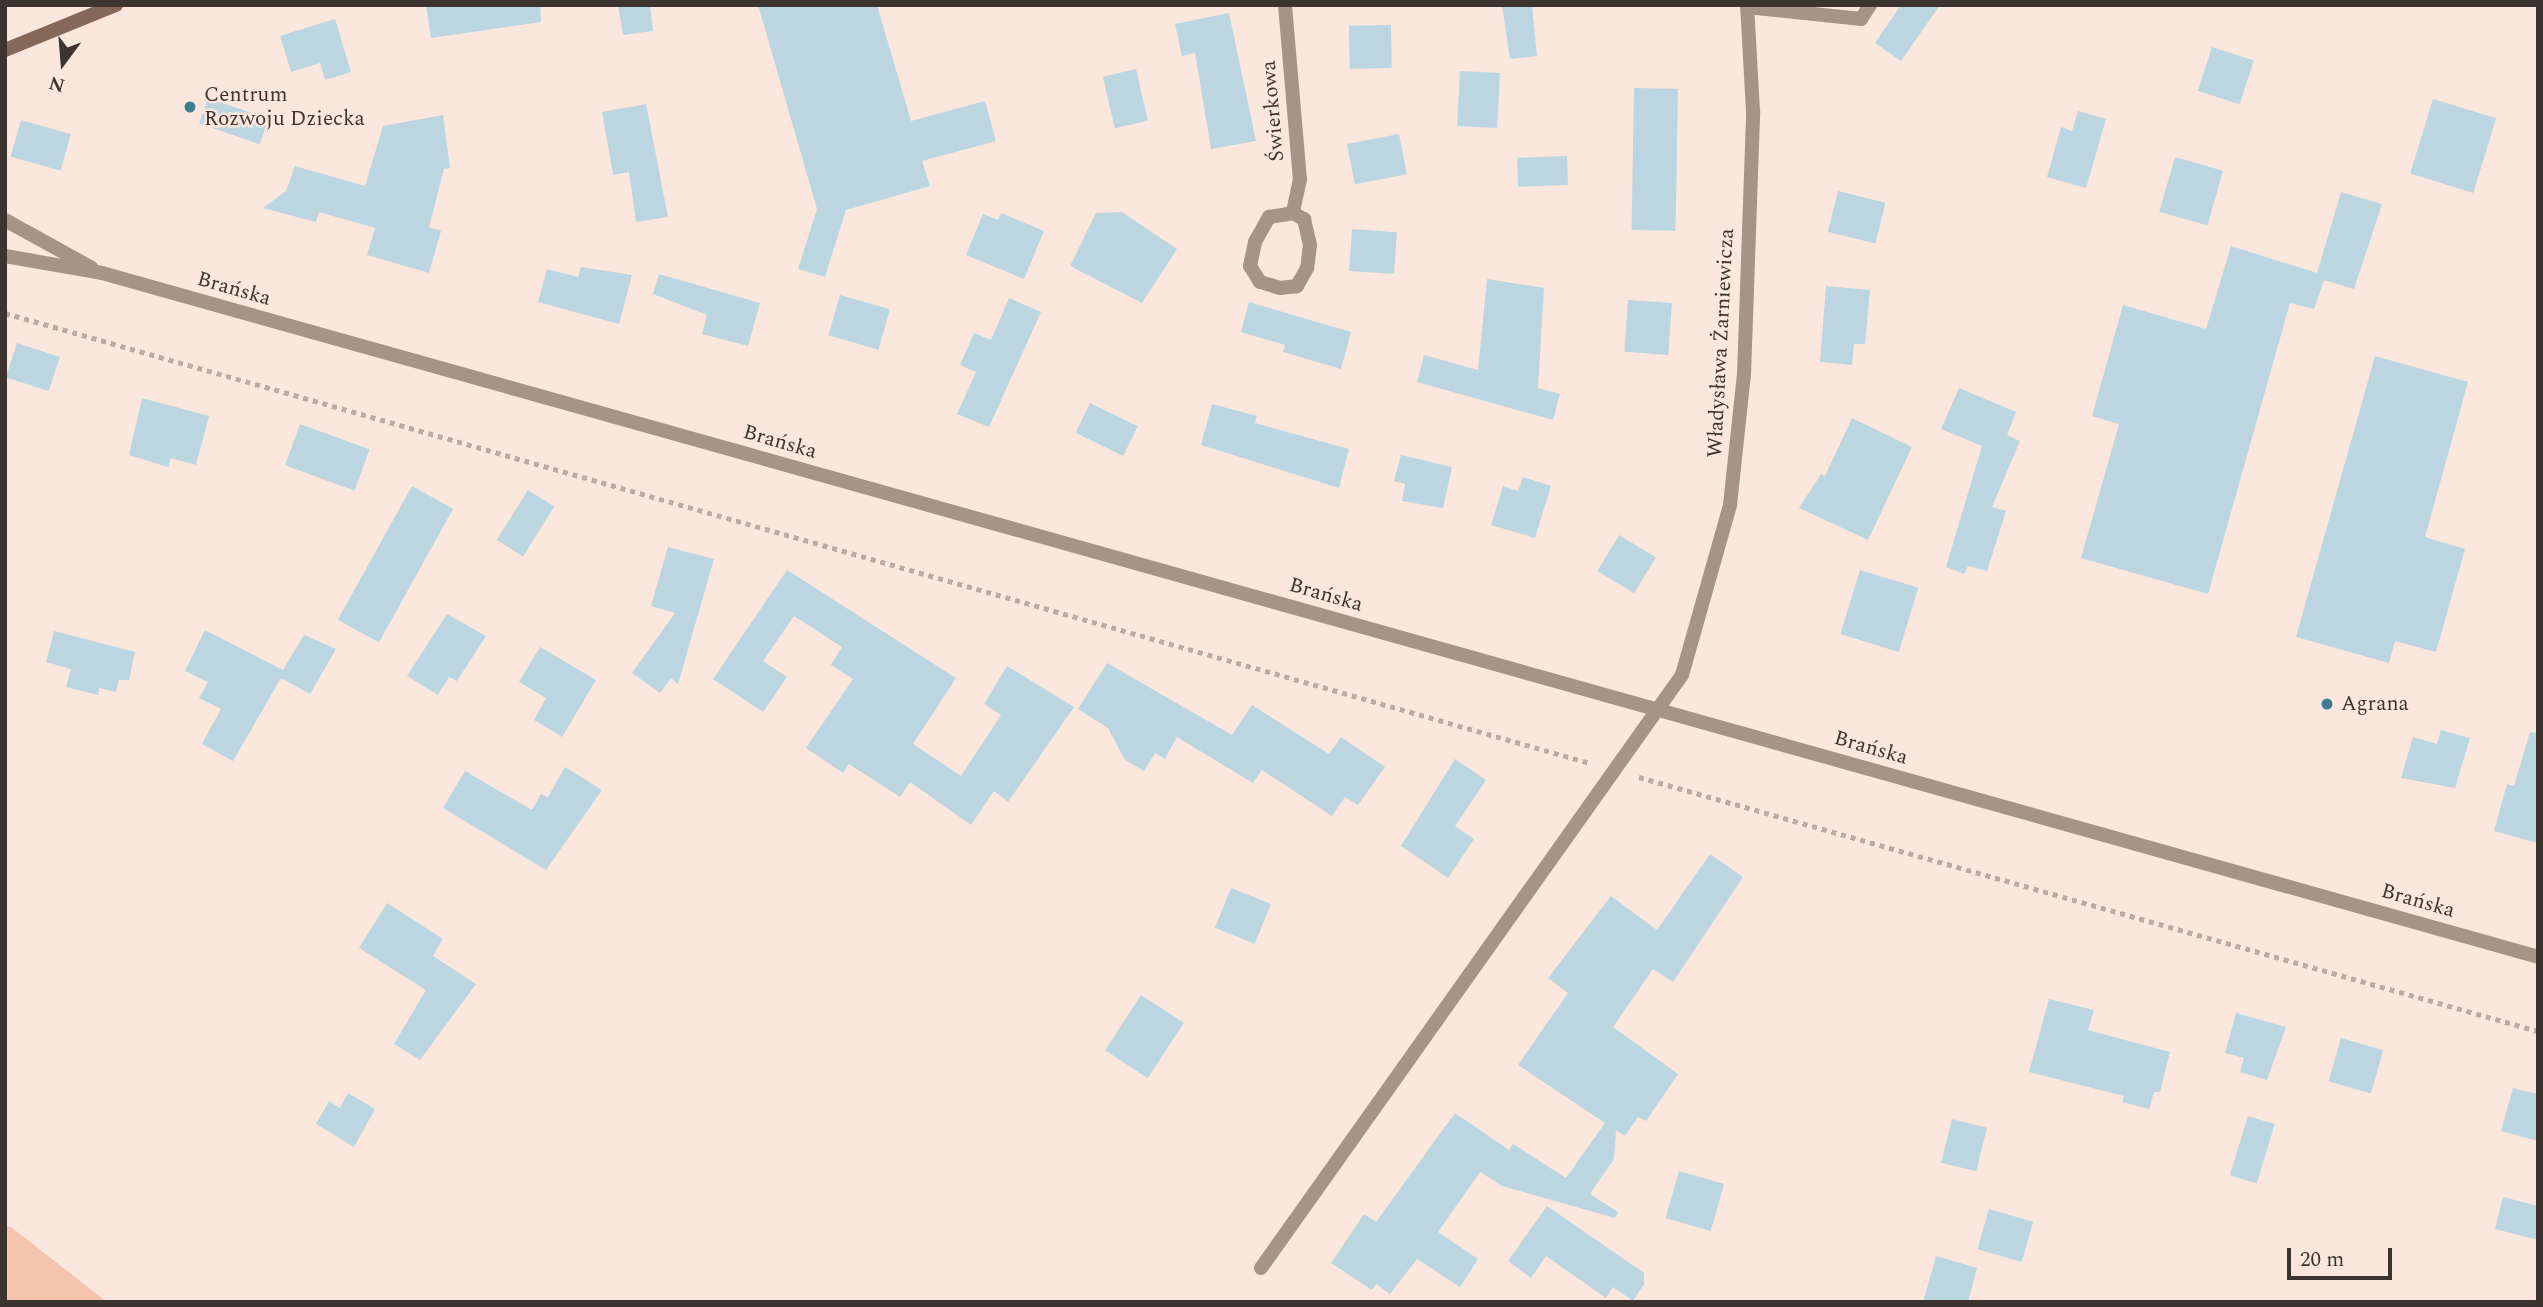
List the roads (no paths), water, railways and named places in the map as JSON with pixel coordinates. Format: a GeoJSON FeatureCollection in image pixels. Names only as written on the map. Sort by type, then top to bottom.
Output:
{"type":"FeatureCollection","features":[{"type":"Feature","properties":{"kind":"main road"},"geometry":{"type":"LineString","coordinates":[[5,50],[116,5]]}},
{"type":"Feature","properties":{"kind":"street","name":"Świerkowa"},"geometry":{"type":"LineString","coordinates":[[1285,5],[1300,179],[1293,213]]}},
{"type":"Feature","properties":{"kind":"street"},"geometry":{"type":"LineString","coordinates":[[1747,6],[1861,19],[1870,5]]}},
{"type":"Feature","properties":{"kind":"street","name":"Władysława Żarniewicza"},"geometry":{"type":"LineString","coordinates":[[1261,1268],[1682,675],[1730,505],[1744,374],[1753,111],[1747,6]]}},
{"type":"Feature","properties":{"kind":"street"},"geometry":{"type":"LineString","coordinates":[[1293,213],[1304,219],[1311,245],[1307,268],[1297,286],[1280,288],[1260,282],[1250,266],[1255,242],[1269,217],[1293,213]]}},
{"type":"Feature","properties":{"kind":"street","name":"Brańska"},"geometry":{"type":"LineString","coordinates":[[5,220],[102,274]]}},
{"type":"Feature","properties":{"kind":"street","name":"Brańska"},"geometry":{"type":"LineString","coordinates":[[5,256],[102,274],[2538,957]]}},
{"type":"Feature","properties":{"kind":"place","name":"Centrum Rozwoju Dziecka"},"geometry":{"type":"Point","coordinates":[190,107]}},
{"type":"Feature","properties":{"kind":"place","name":"Agrana"},"geometry":{"type":"Point","coordinates":[2327,704]}}]}
